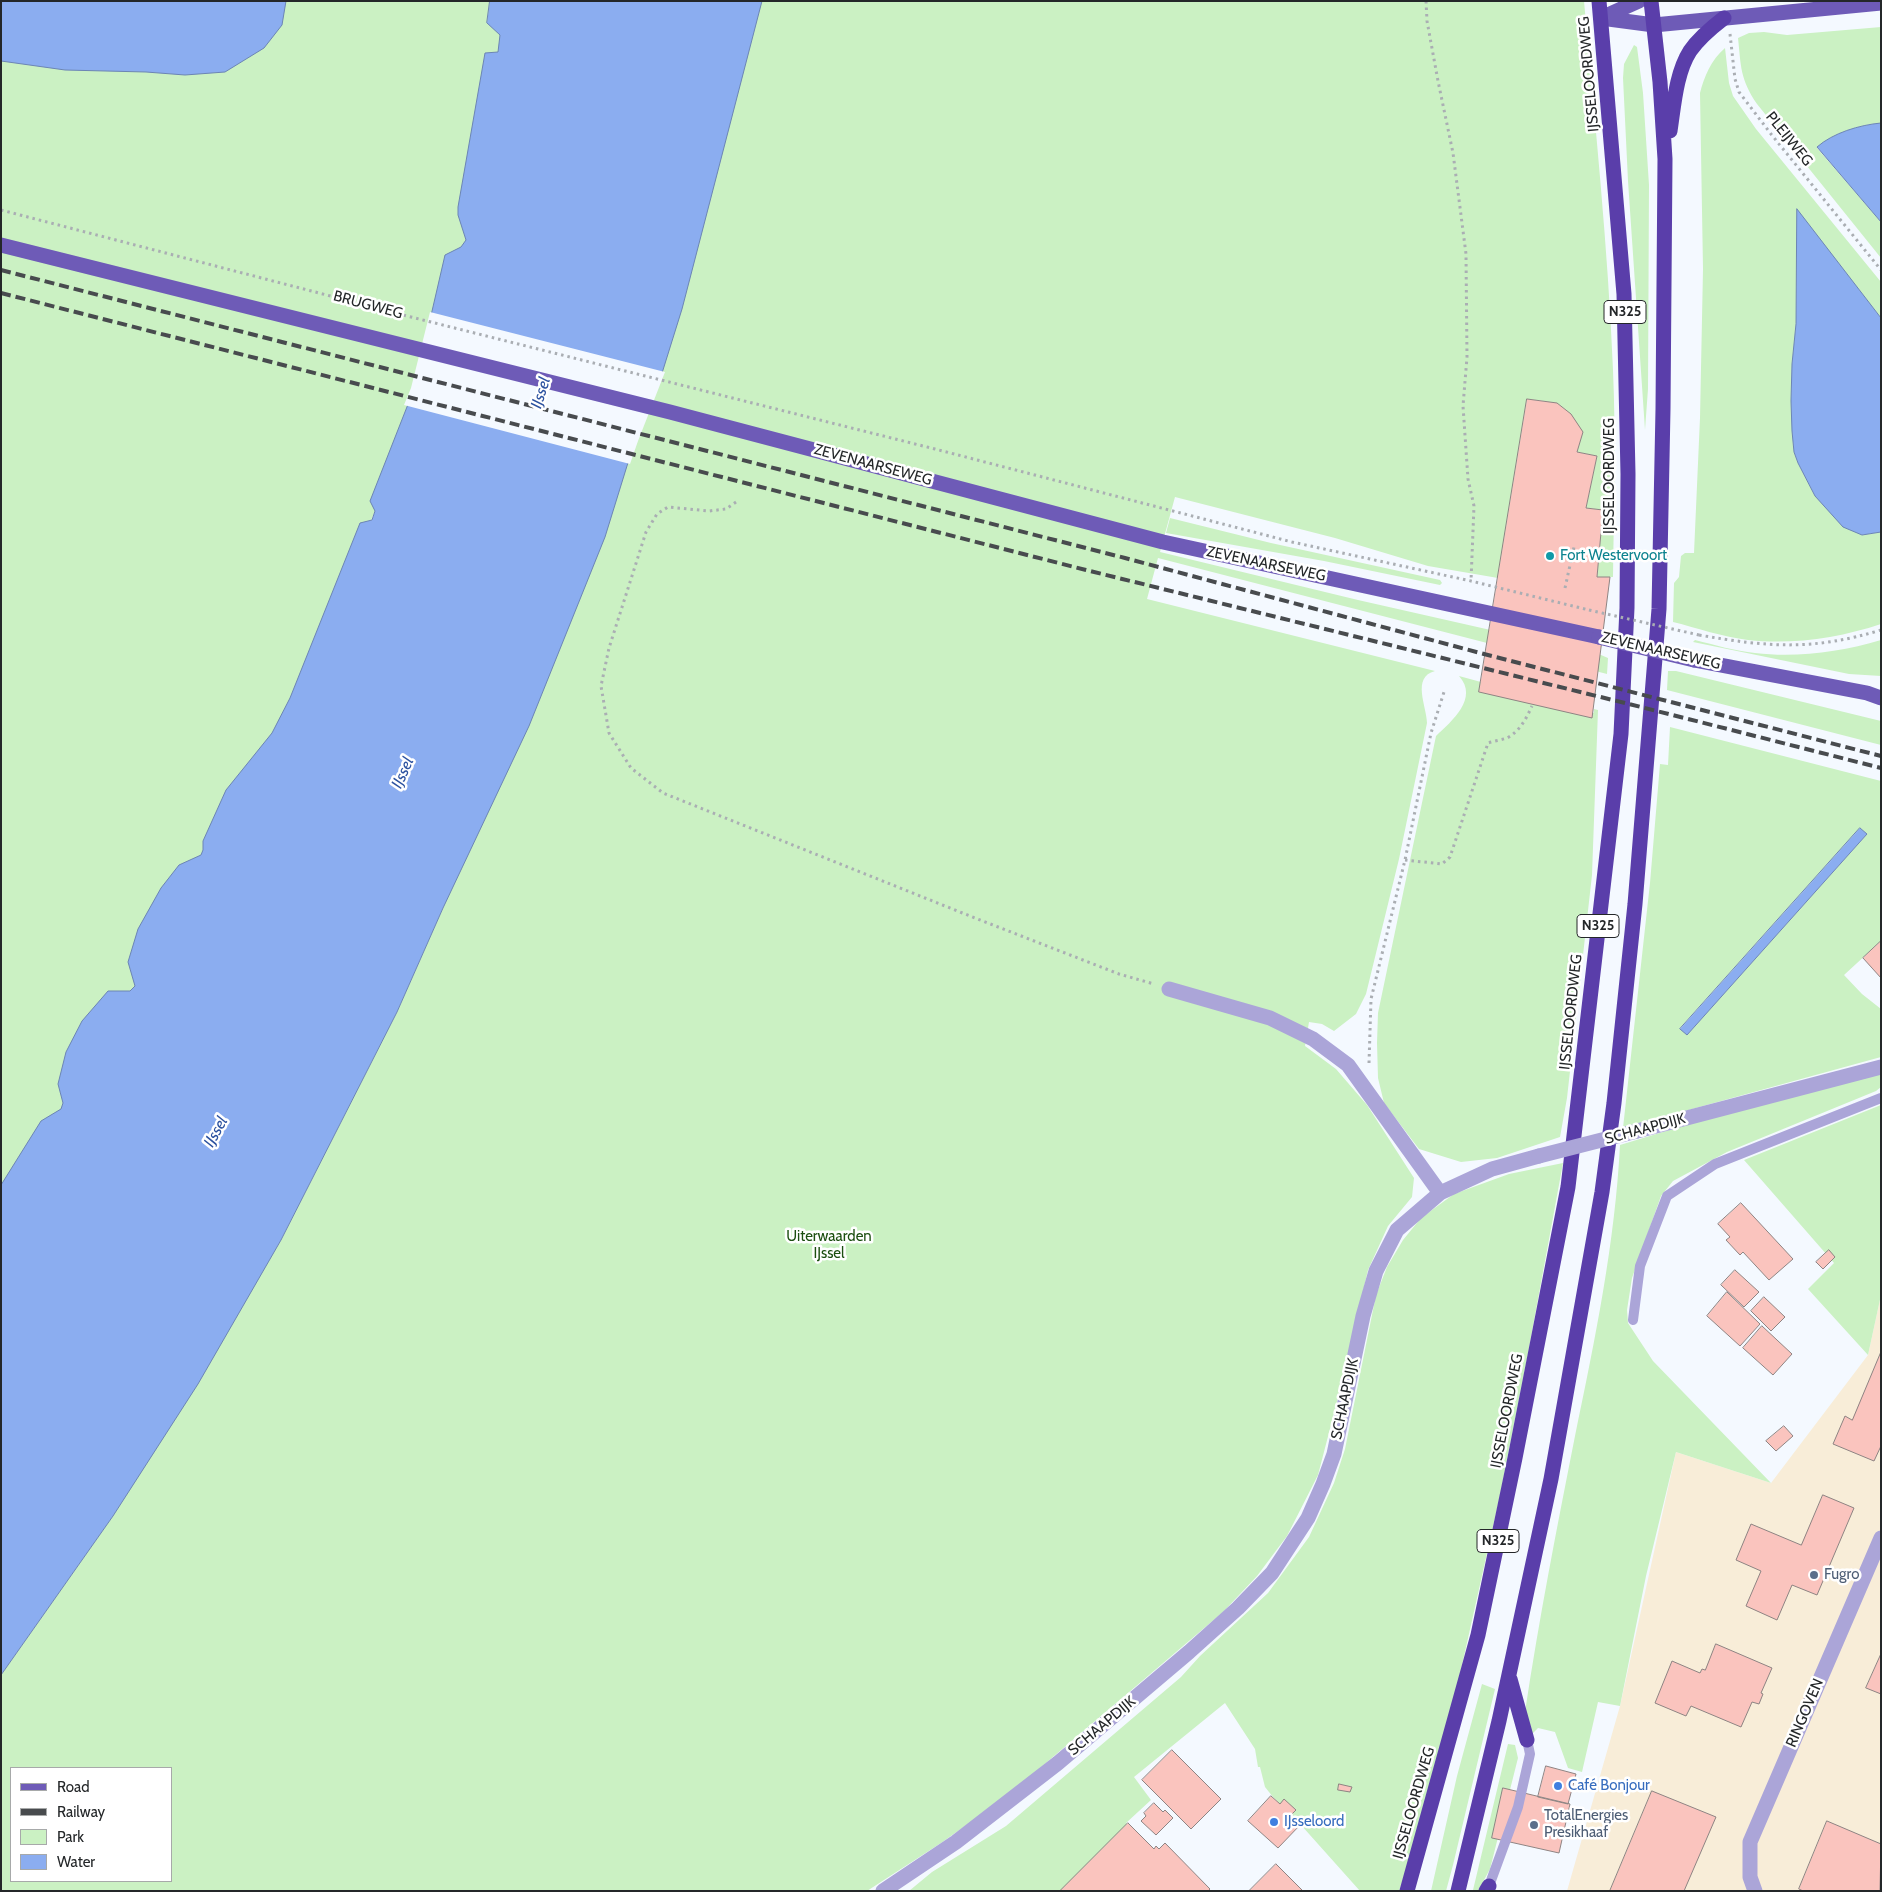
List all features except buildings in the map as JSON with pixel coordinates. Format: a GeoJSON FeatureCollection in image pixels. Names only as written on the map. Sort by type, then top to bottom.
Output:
{"type":"FeatureCollection","features":[{"type":"Feature","properties":{"kind":"highway","name":"IJSSELOORDWEG"},"geometry":{"type":"LineString","coordinates":[[1407,1891],[1478,1636],[1568,1187],[1621,734],[1627,608],[1628,474],[1625,311],[1616,183],[1599,1]]}},
{"type":"Feature","properties":{"kind":"highway","name":"N325"},"geometry":{"type":"LineString","coordinates":[[1458,1891],[1509,1675],[1551,1479],[1602,1192],[1614,1103],[1635,904],[1659,609],[1663,409],[1665,159],[1660,82],[1651,1]]}},
{"type":"Feature","properties":{"kind":"highway"},"geometry":{"type":"LineString","coordinates":[[1665,159],[1675,97],[1689,52],[1699,39],[1726,18]]}},
{"type":"Feature","properties":{"kind":"highway"},"geometry":{"type":"LineString","coordinates":[[1509,1675],[1527,1740]]}},
{"type":"Feature","properties":{"kind":"main road"},"geometry":{"type":"LineString","coordinates":[[1601,18],[1639,1]]}},
{"type":"Feature","properties":{"kind":"main road"},"geometry":{"type":"LineString","coordinates":[[1601,18],[1654,25],[1881,3]]}},
{"type":"Feature","properties":{"kind":"main road","name":"BRUGWEG"},"geometry":{"type":"LineString","coordinates":[[1,245],[670,412]]}},
{"type":"Feature","properties":{"kind":"main road","name":"ZEVENAARSEWEG"},"geometry":{"type":"LineString","coordinates":[[670,412],[1163,542],[1599,637],[1694,660],[1877,694]]}},
{"type":"Feature","properties":{"kind":"street"},"geometry":{"type":"LineString","coordinates":[[1169,989],[1270,1018],[1314,1038],[1348,1066],[1440,1193]]}},
{"type":"Feature","properties":{"kind":"street","name":"SCHAAPDIJK"},"geometry":{"type":"LineString","coordinates":[[883,1891],[956,1842],[1058,1764],[1196,1646],[1238,1608],[1272,1573],[1308,1518],[1334,1454],[1363,1316],[1376,1271],[1397,1230],[1440,1193],[1492,1169],[1881,1067]]}},
{"type":"Feature","properties":{"kind":"street","name":"RINGOVEN"},"geometry":{"type":"LineString","coordinates":[[1755,1891],[1750,1877],[1750,1842],[1881,1538]]}},
{"type":"Feature","properties":{"kind":"lane"},"geometry":{"type":"LineString","coordinates":[[1633,1320],[1640,1266],[1667,1196],[1715,1164],[1881,1098]]}},
{"type":"Feature","properties":{"kind":"lane"},"geometry":{"type":"LineString","coordinates":[[1488,1888],[1518,1807],[1530,1754],[1527,1740]]}},
{"type":"Feature","properties":{"kind":"path"},"geometry":{"type":"LineString","coordinates":[[1426,1],[1427,22],[1453,154],[1466,254],[1466,357],[1463,406],[1468,479],[1474,506],[1471,581]]}},
{"type":"Feature","properties":{"kind":"path","name":"PLEIJWEG"},"geometry":{"type":"LineString","coordinates":[[1726,18],[1734,79],[1739,92],[1765,127],[1881,270]]}},
{"type":"Feature","properties":{"kind":"path","name":"BRUGWEG"},"geometry":{"type":"LineString","coordinates":[[1,210],[736,398]]}},
{"type":"Feature","properties":{"kind":"path","name":"ZEVENAARSEWEG"},"geometry":{"type":"LineString","coordinates":[[736,398],[1292,542],[1471,581],[1698,635],[1763,645],[1791,646],[1818,645],[1856,638],[1881,630]]}},
{"type":"Feature","properties":{"kind":"path"},"geometry":{"type":"LineString","coordinates":[[736,502],[726,509],[709,511],[668,507],[657,514],[646,532],[610,648],[601,686],[609,733],[631,768],[663,793],[1119,974],[1169,989]]}},
{"type":"Feature","properties":{"kind":"path"},"geometry":{"type":"LineString","coordinates":[[1564,588],[1574,547]]}},
{"type":"Feature","properties":{"kind":"path"},"geometry":{"type":"LineString","coordinates":[[1369,1068],[1371,998],[1405,860],[1432,732],[1444,692]]}},
{"type":"Feature","properties":{"kind":"path"},"geometry":{"type":"LineString","coordinates":[[1405,860],[1442,864],[1450,857],[1488,743],[1506,738],[1517,730],[1525,722],[1532,706]]}},
{"type":"Feature","properties":{"kind":"shaded area"},"geometry":{"type":"Polygon","coordinates":[[[1881,1295],[1881,1891],[1567,1891],[1620,1706],[1676,1452],[1771,1483],[1868,1355],[1881,1295]]]}},
{"type":"Feature","properties":{"kind":"green space"},"geometry":{"type":"Polygon","coordinates":[[[1,1],[531,1],[467,242],[435,301],[414,389],[375,511],[297,696],[214,839],[151,983],[78,1105],[1,1240],[1,1]]]}},
{"type":"Feature","properties":{"kind":"green space","name":"Uiterwaarden IJssel"},"geometry":{"type":"Polygon","coordinates":[[[761,1],[1584,1],[1601,186],[1611,324],[1614,422],[1613,577],[1597,577],[1603,510],[1586,508],[1597,456],[1577,452],[1582,432],[1565,409],[1554,403],[1527,399],[1498,578],[1428,566],[1335,538],[1175,497],[1160,552],[1358,600],[1601,655],[1608,658],[1607,674],[1158,558],[1147,599],[1435,671],[1428,674],[1422,686],[1427,723],[1399,859],[1366,994],[1356,1014],[1334,1031],[1322,1024],[1309,1022],[1305,1046],[1336,1069],[1367,1105],[1414,1178],[1412,1197],[1388,1226],[1368,1270],[1318,1475],[1287,1536],[1257,1576],[1223,1612],[1006,1797],[941,1843],[867,1891],[1,1891],[1,1675],[113,1516],[281,1240],[397,1012],[443,908],[761,1]]]}},
{"type":"Feature","properties":{"kind":"green space"},"geometry":{"type":"Polygon","coordinates":[[[1881,27],[1881,123],[1838,134],[1817,148],[1881,222],[1881,258],[1751,95],[1744,80],[1738,38],[1749,33],[1764,32],[1787,35],[1881,27]]]}},
{"type":"Feature","properties":{"kind":"green space"},"geometry":{"type":"Polygon","coordinates":[[[1634,45],[1637,47],[1643,93],[1649,185],[1648,389],[1645,430],[1623,78],[1624,64],[1634,45]]]}},
{"type":"Feature","properties":{"kind":"green space"},"geometry":{"type":"Polygon","coordinates":[[[1725,48],[1729,83],[1733,96],[1756,129],[1881,282],[1881,318],[1797,210],[1796,324],[1791,401],[1794,452],[1815,496],[1862,535],[1881,532],[1881,624],[1832,637],[1781,642],[1748,640],[1720,635],[1673,622],[1674,583],[1679,577],[1681,556],[1685,553],[1694,553],[1700,418],[1703,269],[1700,93],[1709,69],[1725,48]]]}},
{"type":"Feature","properties":{"kind":"green space"},"geometry":{"type":"Polygon","coordinates":[[[1170,518],[1271,543],[1440,580],[1442,583],[1440,585],[1324,561],[1166,533],[1170,518]]]}},
{"type":"Feature","properties":{"kind":"green space"},"geometry":{"type":"Polygon","coordinates":[[[1695,640],[1748,652],[1786,655],[1834,651],[1881,640],[1881,676],[1849,674],[1693,642],[1695,640]]]}},
{"type":"Feature","properties":{"kind":"green space"},"geometry":{"type":"Polygon","coordinates":[[[1668,671],[1676,671],[1881,721],[1881,745],[1667,690],[1668,671]]]}},
{"type":"Feature","properties":{"kind":"green space"},"geometry":{"type":"Polygon","coordinates":[[[1459,676],[1594,713],[1594,709],[1598,710],[1592,875],[1567,1098],[1560,1137],[1497,1158],[1461,1162],[1419,1149],[1384,1103],[1378,1078],[1377,1043],[1378,1013],[1436,736],[1456,716],[1465,701],[1464,684],[1459,676]]]}},
{"type":"Feature","properties":{"kind":"green space"},"geometry":{"type":"Polygon","coordinates":[[[1670,727],[1881,781],[1881,941],[1844,975],[1862,994],[1881,1009],[1881,1057],[1623,1128],[1650,883],[1660,764],[1668,765],[1670,727]],[[1860,828],[1680,1028],[1687,1035],[1867,834],[1860,828]]]}},
{"type":"Feature","properties":{"kind":"green space"},"geometry":{"type":"Polygon","coordinates":[[[1881,1074],[1881,1087],[1876,1091],[1727,1152],[1673,1181],[1661,1196],[1632,1278],[1627,1310],[1628,1323],[1653,1361],[1771,1483],[1676,1452],[1646,1576],[1620,1706],[1598,1702],[1582,1772],[1568,1768],[1555,1732],[1538,1728],[1532,1734],[1525,1712],[1548,1573],[1603,1291],[1614,1218],[1620,1145],[1709,1118],[1881,1074]]]}},
{"type":"Feature","properties":{"kind":"green space"},"geometry":{"type":"Polygon","coordinates":[[[1881,1105],[1881,1295],[1868,1355],[1808,1289],[1834,1263],[1744,1160],[1881,1105]]]}},
{"type":"Feature","properties":{"kind":"green space"},"geometry":{"type":"Polygon","coordinates":[[[1563,1163],[1500,1495],[1437,1777],[1399,1891],[1360,1891],[1301,1825],[1273,1797],[1265,1787],[1260,1767],[1258,1767],[1255,1749],[1225,1703],[1134,1777],[1151,1800],[1126,1823],[1155,1858],[1119,1891],[909,1891],[932,1872],[1006,1826],[1181,1677],[1200,1656],[1268,1593],[1309,1537],[1334,1483],[1345,1449],[1376,1295],[1387,1267],[1403,1240],[1421,1218],[1454,1194],[1509,1174],[1563,1163]]]}},
{"type":"Feature","properties":{"kind":"green space"},"geometry":{"type":"Polygon","coordinates":[[[1482,1684],[1495,1689],[1453,1865],[1446,1891],[1431,1891],[1457,1776],[1482,1684]]]}},
{"type":"Feature","properties":{"kind":"green space"},"geometry":{"type":"Polygon","coordinates":[[[1508,1744],[1515,1745],[1518,1758],[1490,1869],[1478,1891],[1473,1890],[1508,1744]]]}},
{"type":"Feature","properties":{"kind":"water"},"geometry":{"type":"Polygon","coordinates":[[[1,1],[286,1],[282,25],[264,48],[225,72],[185,75],[65,70],[1,61],[1,1]]]}},
{"type":"Feature","properties":{"kind":"water","name":"IJssel"},"geometry":{"type":"Polygon","coordinates":[[[490,1],[762,1],[682,309],[658,386],[635,440],[605,537],[529,726],[443,908],[397,1012],[281,1240],[198,1384],[113,1516],[1,1675],[1,1185],[41,1121],[61,1109],[63,1103],[58,1084],[66,1052],[82,1021],[108,991],[130,991],[135,986],[128,962],[138,929],[161,888],[179,865],[201,855],[203,841],[226,790],[272,733],[290,698],[360,523],[372,520],[375,511],[370,501],[414,389],[445,255],[461,247],[466,240],[458,215],[458,207],[485,53],[498,52],[500,35],[487,23],[490,1]]]}},
{"type":"Feature","properties":{"kind":"water"},"geometry":{"type":"Polygon","coordinates":[[[1881,123],[1881,222],[1817,147],[1847,130],[1881,123]]]}},
{"type":"Feature","properties":{"kind":"water"},"geometry":{"type":"Polygon","coordinates":[[[1797,209],[1881,318],[1881,532],[1862,535],[1843,527],[1815,496],[1794,452],[1791,401],[1796,324],[1797,209]]]}},
{"type":"Feature","properties":{"kind":"water"},"geometry":{"type":"Polygon","coordinates":[[[1860,828],[1867,834],[1687,1035],[1680,1029],[1860,828]]]}},
{"type":"Feature","properties":{"kind":"pier"},"geometry":{"type":"Polygon","coordinates":[[[430,312],[665,372],[630,464],[404,405],[411,388],[430,312]]]}},
{"type":"Feature","properties":{"kind":"railway"},"geometry":{"type":"LineString","coordinates":[[1,270],[1125,558],[1484,654],[1881,756]]}},
{"type":"Feature","properties":{"kind":"railway"},"geometry":{"type":"LineString","coordinates":[[1,293],[1086,570],[1881,768]]}},
{"type":"Feature","properties":{"kind":"place","name":"Fort Westervoort"},"geometry":{"type":"Point","coordinates":[1550,556]}},
{"type":"Feature","properties":{"kind":"place","name":"Fugro"},"geometry":{"type":"Point","coordinates":[1814,1575]}},
{"type":"Feature","properties":{"kind":"place","name":"Café Bonjour"},"geometry":{"type":"Point","coordinates":[1558,1786]}},
{"type":"Feature","properties":{"kind":"place","name":"IJsseloord"},"geometry":{"type":"Point","coordinates":[1274,1822]}},
{"type":"Feature","properties":{"kind":"place","name":"TotalEnergies Presikhaaf"},"geometry":{"type":"Point","coordinates":[1534,1825]}}]}
